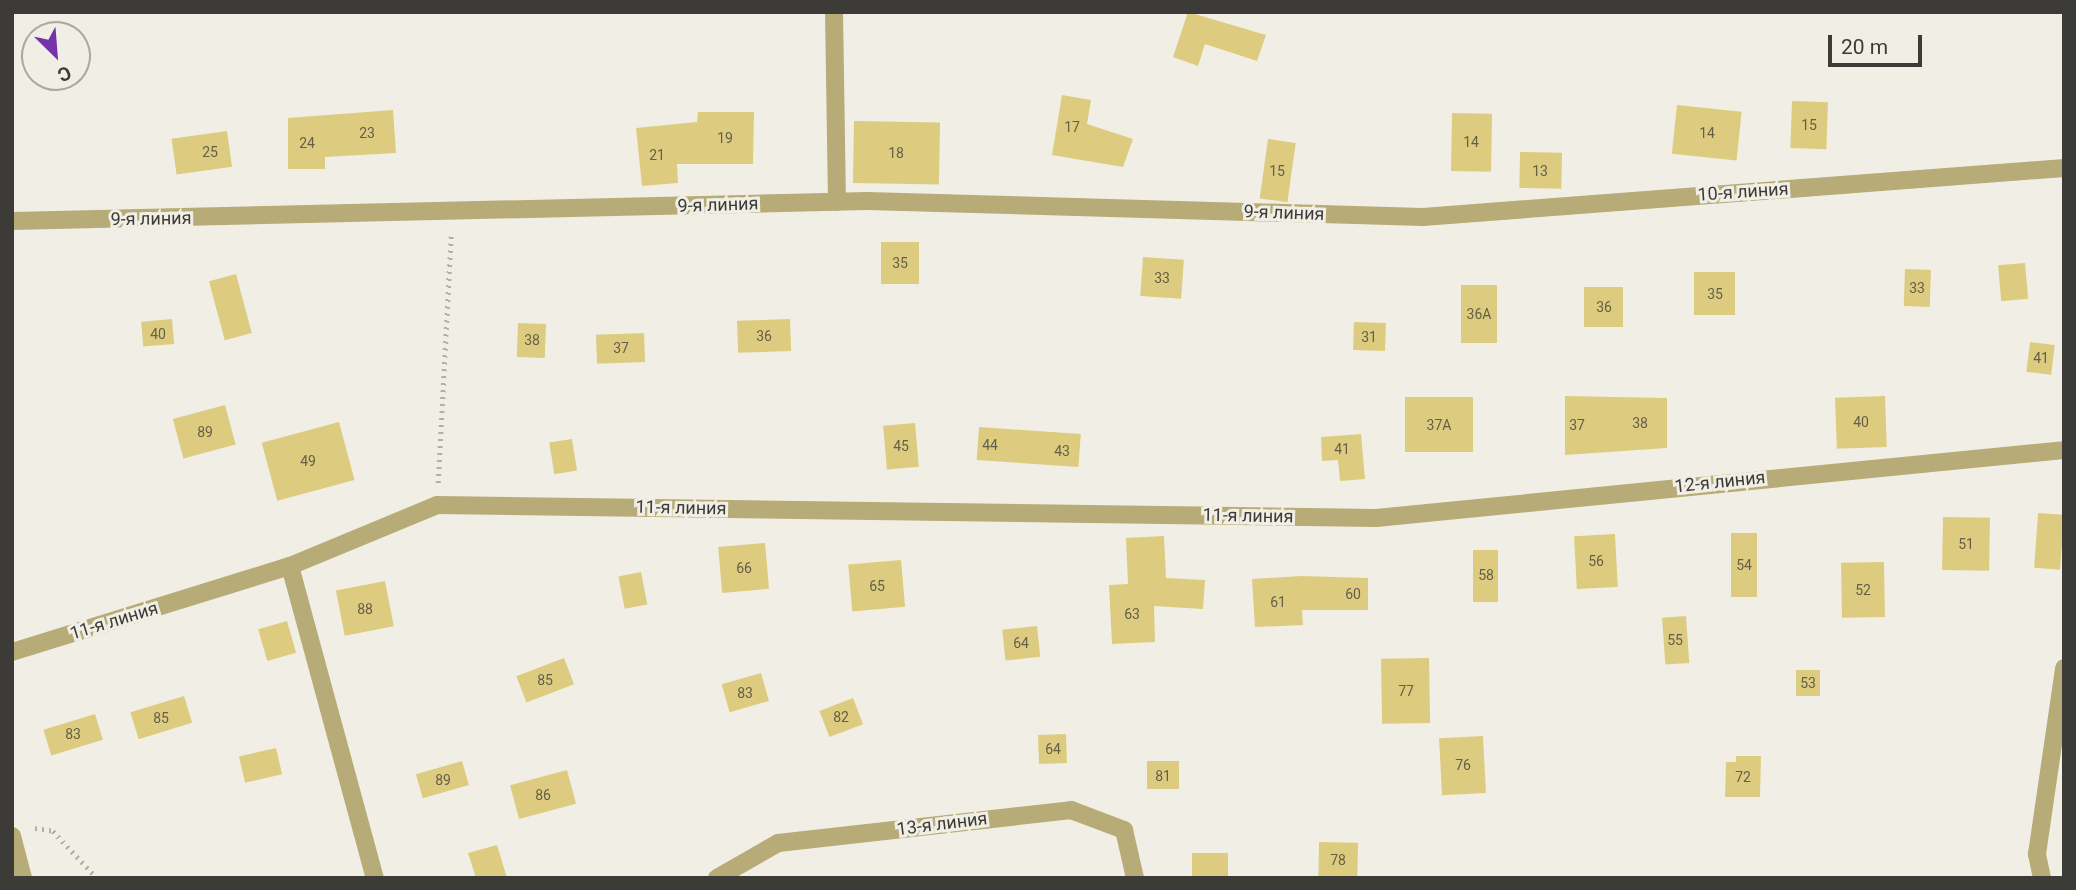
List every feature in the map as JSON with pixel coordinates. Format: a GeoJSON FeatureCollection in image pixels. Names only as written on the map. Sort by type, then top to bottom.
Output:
{"type":"FeatureCollection","features":[{"type":"Feature","properties":{"kind":"street"},"geometry":{"type":"LineString","coordinates":[[834,12],[837,202]]}},
{"type":"Feature","properties":{"kind":"street","name":"10-я линия"},"geometry":{"type":"LineString","coordinates":[[1423,217],[2064,168]]}},
{"type":"Feature","properties":{"kind":"street","name":"9-я линия"},"geometry":{"type":"LineString","coordinates":[[12,221],[452,214],[837,202],[1423,217]]}},
{"type":"Feature","properties":{"kind":"street","name":"12-я линия"},"geometry":{"type":"LineString","coordinates":[[1376,518],[2064,450]]}},
{"type":"Feature","properties":{"kind":"street","name":"11-я линия"},"geometry":{"type":"LineString","coordinates":[[12,652],[290,566],[437,505],[1376,518]]}},
{"type":"Feature","properties":{"kind":"street"},"geometry":{"type":"LineString","coordinates":[[290,566],[375,878]]}},
{"type":"Feature","properties":{"kind":"street"},"geometry":{"type":"LineString","coordinates":[[2042,878],[2037,854],[2064,668]]}},
{"type":"Feature","properties":{"kind":"street","name":"13-я линия"},"geometry":{"type":"LineString","coordinates":[[717,878],[778,843],[1071,810],[1124,831],[1135,878]]}},
{"type":"Feature","properties":{"kind":"street"},"geometry":{"type":"LineString","coordinates":[[19,832],[23,878]]}},
{"type":"Feature","properties":{"kind":"path"},"geometry":{"type":"LineString","coordinates":[[437,505],[452,214]]}},
{"type":"Feature","properties":{"kind":"path"},"geometry":{"type":"LineString","coordinates":[[19,832],[53,831],[97,878]]}},
{"type":"Feature","properties":{"kind":"building"},"geometry":{"type":"Polygon","coordinates":[[[1188,12],[1266,35],[1257,61],[1205,44],[1198,66],[1173,57],[1188,12]]]}},
{"type":"Feature","properties":{"kind":"building"},"geometry":{"type":"Polygon","coordinates":[[[1062,95],[1091,100],[1087,124],[1133,139],[1123,167],[1052,155],[1062,95]]]}},
{"type":"Feature","properties":{"kind":"building"},"geometry":{"type":"Polygon","coordinates":[[[1792,101],[1828,102],[1826,149],[1790,148],[1792,101]]]}},
{"type":"Feature","properties":{"kind":"building"},"geometry":{"type":"Polygon","coordinates":[[[1677,105],[1742,112],[1737,161],[1672,154],[1677,105]]]}},
{"type":"Feature","properties":{"kind":"building"},"geometry":{"type":"Polygon","coordinates":[[[393,110],[396,153],[325,157],[325,169],[288,169],[288,118],[393,110]]]}},
{"type":"Feature","properties":{"kind":"building"},"geometry":{"type":"Polygon","coordinates":[[[698,112],[754,112],[753,164],[677,164],[678,183],[642,186],[636,128],[697,122],[698,112]]]}},
{"type":"Feature","properties":{"kind":"building"},"geometry":{"type":"Polygon","coordinates":[[[1452,113],[1492,114],[1491,172],[1451,171],[1452,113]]]}},
{"type":"Feature","properties":{"kind":"building"},"geometry":{"type":"Polygon","coordinates":[[[854,121],[940,123],[939,184],[853,183],[854,121]]]}},
{"type":"Feature","properties":{"kind":"building"},"geometry":{"type":"Polygon","coordinates":[[[227,131],[232,167],[177,174],[172,139],[227,131]]]}},
{"type":"Feature","properties":{"kind":"building"},"geometry":{"type":"Polygon","coordinates":[[[1268,139],[1296,143],[1287,202],[1260,198],[1268,139]]]}},
{"type":"Feature","properties":{"kind":"building"},"geometry":{"type":"Polygon","coordinates":[[[1520,152],[1562,153],[1561,189],[1519,188],[1520,152]]]}},
{"type":"Feature","properties":{"kind":"building"},"geometry":{"type":"Polygon","coordinates":[[[881,242],[919,242],[919,284],[881,284],[881,242]]]}},
{"type":"Feature","properties":{"kind":"building"},"geometry":{"type":"Polygon","coordinates":[[[1143,257],[1184,260],[1181,299],[1140,296],[1143,257]]]}},
{"type":"Feature","properties":{"kind":"building"},"geometry":{"type":"Polygon","coordinates":[[[2025,263],[2028,299],[2001,301],[1998,265],[2025,263]]]}},
{"type":"Feature","properties":{"kind":"building"},"geometry":{"type":"Polygon","coordinates":[[[1905,269],[1931,270],[1930,307],[1904,306],[1905,269]]]}},
{"type":"Feature","properties":{"kind":"building"},"geometry":{"type":"Polygon","coordinates":[[[1694,272],[1735,272],[1735,315],[1694,315],[1694,272]]]}},
{"type":"Feature","properties":{"kind":"building"},"geometry":{"type":"Polygon","coordinates":[[[236,274],[252,333],[225,340],[209,281],[236,274]]]}},
{"type":"Feature","properties":{"kind":"building"},"geometry":{"type":"Polygon","coordinates":[[[1461,285],[1497,285],[1497,343],[1461,343],[1461,285]]]}},
{"type":"Feature","properties":{"kind":"building"},"geometry":{"type":"Polygon","coordinates":[[[1584,287],[1623,287],[1623,327],[1584,327],[1584,287]]]}},
{"type":"Feature","properties":{"kind":"building"},"geometry":{"type":"Polygon","coordinates":[[[172,319],[174,344],[143,347],[141,322],[172,319]]]}},
{"type":"Feature","properties":{"kind":"building"},"geometry":{"type":"Polygon","coordinates":[[[790,319],[791,351],[738,353],[737,321],[790,319]]]}},
{"type":"Feature","properties":{"kind":"building"},"geometry":{"type":"Polygon","coordinates":[[[1354,322],[1386,323],[1385,351],[1353,350],[1354,322]]]}},
{"type":"Feature","properties":{"kind":"building"},"geometry":{"type":"Polygon","coordinates":[[[518,323],[546,324],[545,358],[517,357],[518,323]]]}},
{"type":"Feature","properties":{"kind":"building"},"geometry":{"type":"Polygon","coordinates":[[[644,333],[645,362],[597,364],[596,335],[644,333]]]}},
{"type":"Feature","properties":{"kind":"building"},"geometry":{"type":"Polygon","coordinates":[[[2030,342],[2055,345],[2051,375],[2026,372],[2030,342]]]}},
{"type":"Feature","properties":{"kind":"building"},"geometry":{"type":"Polygon","coordinates":[[[1565,396],[1667,398],[1667,448],[1565,455],[1565,396]]]}},
{"type":"Feature","properties":{"kind":"building"},"geometry":{"type":"Polygon","coordinates":[[[1885,396],[1887,447],[1837,449],[1835,398],[1885,396]]]}},
{"type":"Feature","properties":{"kind":"building"},"geometry":{"type":"Polygon","coordinates":[[[1405,397],[1473,397],[1473,452],[1405,452],[1405,397]]]}},
{"type":"Feature","properties":{"kind":"building"},"geometry":{"type":"Polygon","coordinates":[[[225,405],[236,445],[183,459],[173,419],[225,405]]]}},
{"type":"Feature","properties":{"kind":"building"},"geometry":{"type":"Polygon","coordinates":[[[339,422],[355,480],[277,501],[262,443],[339,422]]]}},
{"type":"Feature","properties":{"kind":"building"},"geometry":{"type":"Polygon","coordinates":[[[915,423],[919,467],[887,470],[883,426],[915,423]]]}},
{"type":"Feature","properties":{"kind":"building"},"geometry":{"type":"Polygon","coordinates":[[[979,427],[1081,434],[1078,467],[977,460],[979,427]]]}},
{"type":"Feature","properties":{"kind":"building"},"geometry":{"type":"Polygon","coordinates":[[[1361,434],[1365,479],[1340,481],[1338,460],[1322,461],[1321,437],[1361,434]]]}},
{"type":"Feature","properties":{"kind":"building"},"geometry":{"type":"Polygon","coordinates":[[[572,439],[577,471],[554,474],[549,443],[572,439]]]}},
{"type":"Feature","properties":{"kind":"building"},"geometry":{"type":"Polygon","coordinates":[[[2038,513],[2064,515],[2060,570],[2034,568],[2038,513]]]}},
{"type":"Feature","properties":{"kind":"building"},"geometry":{"type":"Polygon","coordinates":[[[1943,517],[1990,518],[1989,571],[1942,570],[1943,517]]]}},
{"type":"Feature","properties":{"kind":"building"},"geometry":{"type":"Polygon","coordinates":[[[1731,533],[1757,533],[1757,597],[1731,597],[1731,533]]]}},
{"type":"Feature","properties":{"kind":"building"},"geometry":{"type":"Polygon","coordinates":[[[1615,534],[1618,587],[1577,589],[1574,536],[1615,534]]]}},
{"type":"Feature","properties":{"kind":"building"},"geometry":{"type":"Polygon","coordinates":[[[1164,536],[1166,578],[1205,580],[1203,609],[1154,606],[1155,642],[1112,644],[1109,585],[1128,584],[1126,538],[1164,536]]]}},
{"type":"Feature","properties":{"kind":"building"},"geometry":{"type":"Polygon","coordinates":[[[765,543],[769,589],[722,593],[718,547],[765,543]]]}},
{"type":"Feature","properties":{"kind":"building"},"geometry":{"type":"Polygon","coordinates":[[[1473,550],[1498,550],[1498,602],[1473,602],[1473,550]]]}},
{"type":"Feature","properties":{"kind":"building"},"geometry":{"type":"Polygon","coordinates":[[[901,560],[905,607],[852,611],[848,565],[901,560]]]}},
{"type":"Feature","properties":{"kind":"building"},"geometry":{"type":"Polygon","coordinates":[[[1884,562],[1885,617],[1842,618],[1841,563],[1884,562]]]}},
{"type":"Feature","properties":{"kind":"building"},"geometry":{"type":"Polygon","coordinates":[[[641,572],[647,604],[625,609],[618,576],[641,572]]]}},
{"type":"Feature","properties":{"kind":"building"},"geometry":{"type":"Polygon","coordinates":[[[1301,576],[1368,578],[1368,610],[1302,610],[1303,625],[1255,627],[1252,579],[1301,576]]]}},
{"type":"Feature","properties":{"kind":"building"},"geometry":{"type":"Polygon","coordinates":[[[385,581],[394,626],[345,636],[336,591],[385,581]]]}},
{"type":"Feature","properties":{"kind":"building"},"geometry":{"type":"Polygon","coordinates":[[[1686,616],[1689,663],[1665,665],[1662,618],[1686,616]]]}},
{"type":"Feature","properties":{"kind":"building"},"geometry":{"type":"Polygon","coordinates":[[[287,621],[296,653],[267,661],[258,629],[287,621]]]}},
{"type":"Feature","properties":{"kind":"building"},"geometry":{"type":"Polygon","coordinates":[[[1037,626],[1040,657],[1005,660],[1002,630],[1037,626]]]}},
{"type":"Feature","properties":{"kind":"building"},"geometry":{"type":"Polygon","coordinates":[[[564,658],[574,684],[526,702],[516,676],[564,658]]]}},
{"type":"Feature","properties":{"kind":"building"},"geometry":{"type":"Polygon","coordinates":[[[1429,658],[1430,723],[1382,724],[1381,659],[1429,658]]]}},
{"type":"Feature","properties":{"kind":"building"},"geometry":{"type":"Polygon","coordinates":[[[1796,670],[1820,670],[1820,696],[1796,696],[1796,670]]]}},
{"type":"Feature","properties":{"kind":"building"},"geometry":{"type":"Polygon","coordinates":[[[761,673],[769,701],[730,712],[722,684],[761,673]]]}},
{"type":"Feature","properties":{"kind":"building"},"geometry":{"type":"Polygon","coordinates":[[[184,696],[192,723],[139,739],[130,712],[184,696]]]}},
{"type":"Feature","properties":{"kind":"building"},"geometry":{"type":"Polygon","coordinates":[[[853,698],[863,724],[829,737],[819,711],[853,698]]]}},
{"type":"Feature","properties":{"kind":"building"},"geometry":{"type":"Polygon","coordinates":[[[95,714],[103,740],[51,756],[43,730],[95,714]]]}},
{"type":"Feature","properties":{"kind":"building"},"geometry":{"type":"Polygon","coordinates":[[[1066,734],[1067,763],[1039,764],[1038,735],[1066,734]]]}},
{"type":"Feature","properties":{"kind":"building"},"geometry":{"type":"Polygon","coordinates":[[[1483,736],[1486,793],[1442,795],[1439,738],[1483,736]]]}},
{"type":"Feature","properties":{"kind":"building"},"geometry":{"type":"Polygon","coordinates":[[[276,748],[282,774],[245,783],[239,757],[276,748]]]}},
{"type":"Feature","properties":{"kind":"building"},"geometry":{"type":"Polygon","coordinates":[[[1736,756],[1761,756],[1760,797],[1725,797],[1726,762],[1736,762],[1736,756]]]}},
{"type":"Feature","properties":{"kind":"building"},"geometry":{"type":"Polygon","coordinates":[[[462,761],[469,785],[423,798],[416,774],[462,761]]]}},
{"type":"Feature","properties":{"kind":"building"},"geometry":{"type":"Polygon","coordinates":[[[1147,761],[1179,761],[1179,789],[1147,789],[1147,761]]]}},
{"type":"Feature","properties":{"kind":"building"},"geometry":{"type":"Polygon","coordinates":[[[567,770],[576,804],[519,819],[510,785],[567,770]]]}},
{"type":"Feature","properties":{"kind":"building"},"geometry":{"type":"Polygon","coordinates":[[[1319,842],[1358,843],[1357,878],[1318,878],[1319,842]]]}},
{"type":"Feature","properties":{"kind":"building"},"geometry":{"type":"Polygon","coordinates":[[[497,845],[507,878],[476,878],[468,853],[497,845]]]}},
{"type":"Feature","properties":{"kind":"building"},"geometry":{"type":"Polygon","coordinates":[[[1192,853],[1228,853],[1228,878],[1192,878],[1192,853]]]}}]}
